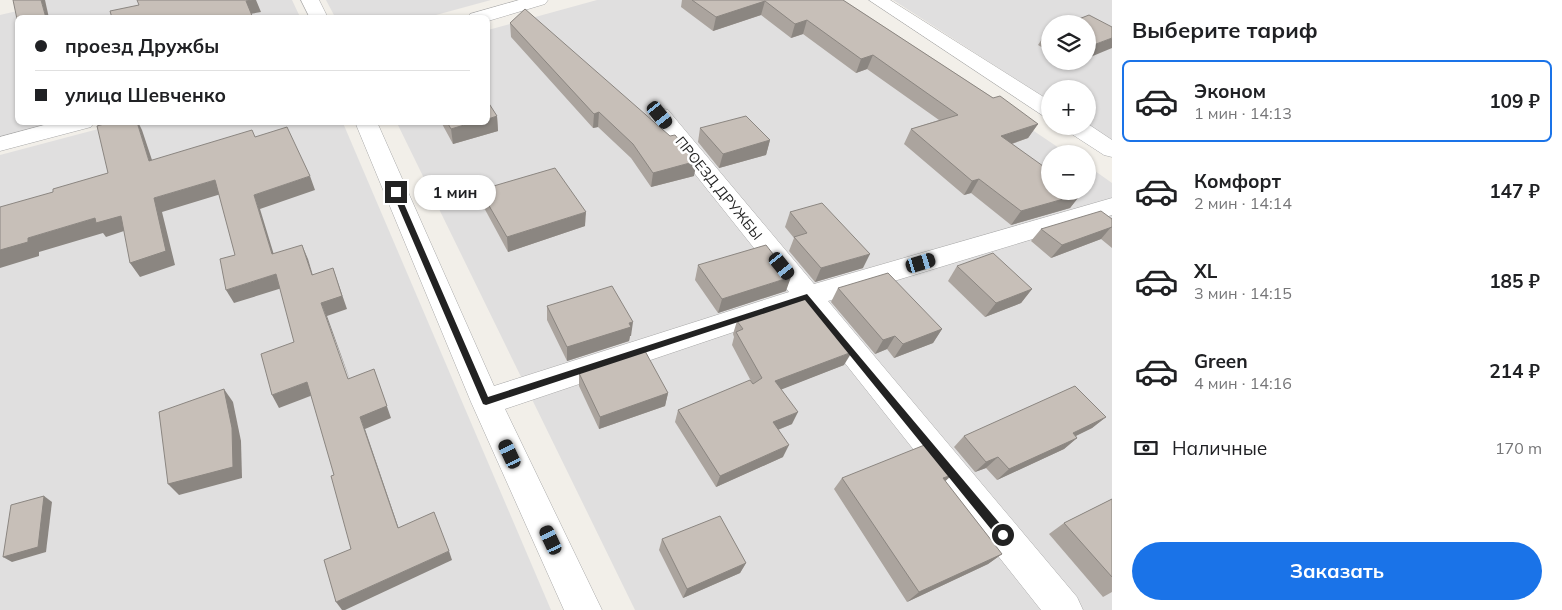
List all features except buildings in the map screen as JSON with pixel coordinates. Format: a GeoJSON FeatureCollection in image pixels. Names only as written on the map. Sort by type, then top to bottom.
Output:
{"type":"FeatureCollection","features":[{"type":"Feature","properties":{"kind":"street"},"geometry":{"type":"LineString","coordinates":[[310,0],[318,15]]}},
{"type":"Feature","properties":{"kind":"street"},"geometry":{"type":"LineString","coordinates":[[487,15],[539,0]]}},
{"type":"Feature","properties":{"kind":"street"},"geometry":{"type":"LineString","coordinates":[[878,0],[1041,104]]}},
{"type":"Feature","properties":{"kind":"street","name":"ПРОЕЗД ДРУЖБЫ"},"geometry":{"type":"LineString","coordinates":[[660,115],[1064,610]]}},
{"type":"Feature","properties":{"kind":"street"},"geometry":{"type":"LineString","coordinates":[[0,144],[72,125]]}},
{"type":"Feature","properties":{"kind":"street"},"geometry":{"type":"LineString","coordinates":[[367,125],[486,402],[583,610]]}},
{"type":"Feature","properties":{"kind":"street"},"geometry":{"type":"LineString","coordinates":[[1090,135],[1112,150]]}},
{"type":"Feature","properties":{"kind":"street"},"geometry":{"type":"LineString","coordinates":[[486,402],[807,297],[1112,206]]}},
{"type":"Feature","properties":{"kind":"shaded area"},"geometry":{"type":"Polygon","coordinates":[[[31,0],[292,0],[299,15],[15,15],[15,125],[46,125],[0,137],[0,15],[30,8],[31,0]]]}},
{"type":"Feature","properties":{"kind":"shaded area"},"geometry":{"type":"Polygon","coordinates":[[[326,0],[491,0],[436,15],[334,15],[326,0]]]}},
{"type":"Feature","properties":{"kind":"shaded area"},"geometry":{"type":"Polygon","coordinates":[[[597,0],[839,0],[1055,145],[1041,145],[1041,200],[1096,200],[1096,172],[1112,183],[1112,610],[635,610],[398,125],[490,125],[490,29],[597,0]]]}},
{"type":"Feature","properties":{"kind":"shaded area"},"geometry":{"type":"Polygon","coordinates":[[[893,0],[1112,0],[1112,141],[1096,130],[1096,80],[1041,80],[1041,95],[893,0]]]}},
{"type":"Feature","properties":{"kind":"shaded area"},"geometry":{"type":"Polygon","coordinates":[[[113,125],[344,125],[551,610],[0,610],[0,155],[113,125]]]}},
{"type":"Feature","properties":{"kind":"route"},"geometry":{"type":"LineString","coordinates":[[396,192],[486,402],[807,297],[1003,535]]}}]}
